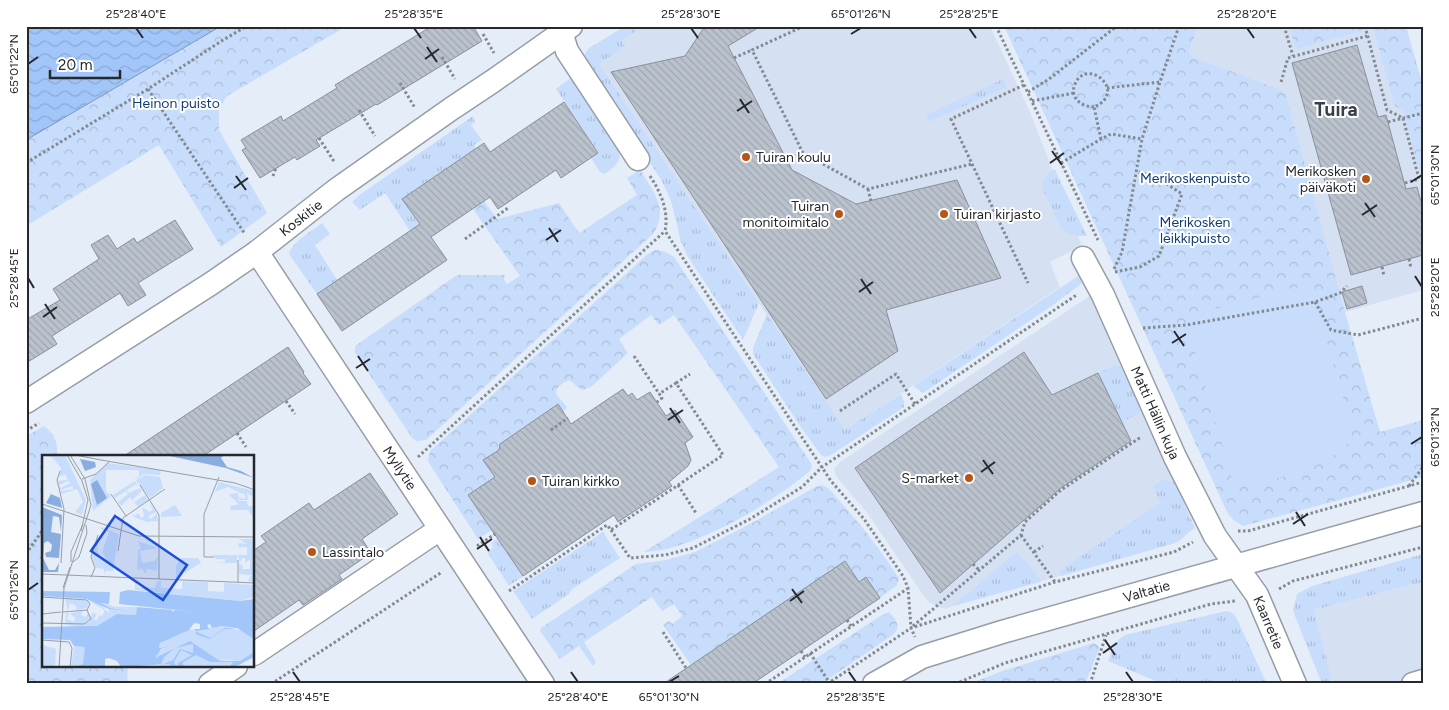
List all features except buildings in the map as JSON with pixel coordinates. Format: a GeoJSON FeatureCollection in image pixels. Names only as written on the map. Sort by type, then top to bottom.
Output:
{"type":"FeatureCollection","features":[{"type":"Feature","properties":{"kind":"street"},"geometry":{"type":"LineString","coordinates":[[566,29],[567,51],[638,160]]}},
{"type":"Feature","properties":{"kind":"street","name":"Koskitie"},"geometry":{"type":"LineString","coordinates":[[26,402],[257,252],[336,190],[566,29]]}},
{"type":"Feature","properties":{"kind":"street","name":"Myllytie"},"geometry":{"type":"LineString","coordinates":[[257,252],[440,529],[467,552],[543,684]]}},
{"type":"Feature","properties":{"kind":"street","name":"Matti Hällin kuja"},"geometry":{"type":"LineString","coordinates":[[1092,252],[1106,272],[1160,424],[1175,457],[1215,536],[1236,566]]}},
{"type":"Feature","properties":{"kind":"street","name":"Valtatie"},"geometry":{"type":"LineString","coordinates":[[874,684],[922,657],[1002,632],[1423,514]]}},
{"type":"Feature","properties":{"kind":"street"},"geometry":{"type":"LineString","coordinates":[[255,653],[440,529]]}},
{"type":"Feature","properties":{"kind":"street","name":"Kaarretie"},"geometry":{"type":"LineString","coordinates":[[1236,566],[1257,595],[1295,684]]}},
{"type":"Feature","properties":{"kind":"street"},"geometry":{"type":"LineString","coordinates":[[210,684],[233,668]]}},
{"type":"Feature","properties":{"kind":"street"},"geometry":{"type":"LineString","coordinates":[[1413,684],[1423,681]]}},
{"type":"Feature","properties":{"kind":"path"},"geometry":{"type":"LineString","coordinates":[[26,163],[247,26]]}},
{"type":"Feature","properties":{"kind":"path"},"geometry":{"type":"LineString","coordinates":[[734,58],[804,26]]}},
{"type":"Feature","properties":{"kind":"path"},"geometry":{"type":"LineString","coordinates":[[996,26],[1061,163],[1092,252]]}},
{"type":"Feature","properties":{"kind":"path"},"geometry":{"type":"LineString","coordinates":[[1028,92],[1049,79],[1118,26]]}},
{"type":"Feature","properties":{"kind":"path"},"geometry":{"type":"LineString","coordinates":[[506,592],[607,525],[630,558],[665,555],[693,548],[750,519],[802,487],[822,467],[1076,296],[1106,272],[1122,252],[1142,139],[1179,26]]}},
{"type":"Feature","properties":{"kind":"path"},"geometry":{"type":"LineString","coordinates":[[1284,26],[1293,56]]}},
{"type":"Feature","properties":{"kind":"path"},"geometry":{"type":"LineString","coordinates":[[1364,26],[1387,110],[1402,118],[1421,179],[1405,183]]}},
{"type":"Feature","properties":{"kind":"path"},"geometry":{"type":"LineString","coordinates":[[483,34],[496,56]]}},
{"type":"Feature","properties":{"kind":"path"},"geometry":{"type":"LineString","coordinates":[[1281,82],[1288,58],[1367,36]]}},
{"type":"Feature","properties":{"kind":"path"},"geometry":{"type":"LineString","coordinates":[[752,50],[803,153],[868,189],[972,164]]}},
{"type":"Feature","properties":{"kind":"path"},"geometry":{"type":"LineString","coordinates":[[442,58],[458,83]]}},
{"type":"Feature","properties":{"kind":"path"},"geometry":{"type":"LineString","coordinates":[[1088,74],[1097,75],[1104,80],[1107,88],[1104,100],[1094,107],[1087,107],[1081,104],[1076,99],[1074,93],[1075,84],[1080,77],[1088,74]]}},
{"type":"Feature","properties":{"kind":"path"},"geometry":{"type":"LineString","coordinates":[[1107,88],[1160,82]]}},
{"type":"Feature","properties":{"kind":"path"},"geometry":{"type":"LineString","coordinates":[[400,83],[417,111]]}},
{"type":"Feature","properties":{"kind":"path"},"geometry":{"type":"LineString","coordinates":[[1024,85],[951,120],[1028,283]]}},
{"type":"Feature","properties":{"kind":"path"},"geometry":{"type":"LineString","coordinates":[[148,89],[257,252]]}},
{"type":"Feature","properties":{"kind":"path"},"geometry":{"type":"LineString","coordinates":[[1032,101],[1074,93]]}},
{"type":"Feature","properties":{"kind":"path"},"geometry":{"type":"LineString","coordinates":[[1094,107],[1101,139]]}},
{"type":"Feature","properties":{"kind":"path"},"geometry":{"type":"LineString","coordinates":[[359,110],[376,139]]}},
{"type":"Feature","properties":{"kind":"path"},"geometry":{"type":"LineString","coordinates":[[1388,122],[1423,113]]}},
{"type":"Feature","properties":{"kind":"path"},"geometry":{"type":"LineString","coordinates":[[1061,163],[1111,134],[1142,139]]}},
{"type":"Feature","properties":{"kind":"path"},"geometry":{"type":"LineString","coordinates":[[319,138],[338,168]]}},
{"type":"Feature","properties":{"kind":"path"},"geometry":{"type":"LineString","coordinates":[[787,160],[803,153]]}},
{"type":"Feature","properties":{"kind":"path"},"geometry":{"type":"LineString","coordinates":[[400,468],[415,459],[665,231],[667,220],[665,205],[656,186],[638,160]]}},
{"type":"Feature","properties":{"kind":"path"},"geometry":{"type":"LineString","coordinates":[[273,176],[276,168]]}},
{"type":"Feature","properties":{"kind":"path"},"geometry":{"type":"LineString","coordinates":[[1106,272],[1140,266],[1159,256],[1182,194],[1160,180],[1136,171]]}},
{"type":"Feature","properties":{"kind":"path"},"geometry":{"type":"LineString","coordinates":[[868,189],[871,201]]}},
{"type":"Feature","properties":{"kind":"path"},"geometry":{"type":"LineString","coordinates":[[465,239],[508,208]]}},
{"type":"Feature","properties":{"kind":"path"},"geometry":{"type":"LineString","coordinates":[[665,231],[831,481],[864,519],[903,576],[908,588],[911,628],[922,657]]}},
{"type":"Feature","properties":{"kind":"path"},"geometry":{"type":"LineString","coordinates":[[1409,259],[1411,268]]}},
{"type":"Feature","properties":{"kind":"path"},"geometry":{"type":"LineString","coordinates":[[1382,267],[1384,276]]}},
{"type":"Feature","properties":{"kind":"path"},"geometry":{"type":"LineString","coordinates":[[1137,328],[1186,325],[1315,302],[1340,293],[1346,286]]}},
{"type":"Feature","properties":{"kind":"path"},"geometry":{"type":"LineString","coordinates":[[1315,302],[1331,330],[1358,335],[1423,318]]}},
{"type":"Feature","properties":{"kind":"path"},"geometry":{"type":"LineString","coordinates":[[634,356],[660,394],[662,398],[657,402]]}},
{"type":"Feature","properties":{"kind":"path"},"geometry":{"type":"LineString","coordinates":[[660,394],[690,374]]}},
{"type":"Feature","properties":{"kind":"path"},"geometry":{"type":"LineString","coordinates":[[840,411],[896,374],[915,404]]}},
{"type":"Feature","properties":{"kind":"path"},"geometry":{"type":"LineString","coordinates":[[611,530],[723,455],[676,383]]}},
{"type":"Feature","properties":{"kind":"path"},"geometry":{"type":"LineString","coordinates":[[286,401],[295,414]]}},
{"type":"Feature","properties":{"kind":"path"},"geometry":{"type":"LineString","coordinates":[[551,430],[568,418]]}},
{"type":"Feature","properties":{"kind":"path"},"geometry":{"type":"LineString","coordinates":[[810,653],[828,683],[911,628],[1021,535],[1025,522],[1061,490],[1160,424]]}},
{"type":"Feature","properties":{"kind":"path"},"geometry":{"type":"LineString","coordinates":[[237,433],[246,447]]}},
{"type":"Feature","properties":{"kind":"path"},"geometry":{"type":"LineString","coordinates":[[1408,486],[1423,467]]}},
{"type":"Feature","properties":{"kind":"path"},"geometry":{"type":"LineString","coordinates":[[911,628],[1055,582],[1174,552],[1189,543],[1235,531],[1248,531],[1423,482]]}},
{"type":"Feature","properties":{"kind":"path"},"geometry":{"type":"LineString","coordinates":[[678,486],[696,513]]}},
{"type":"Feature","properties":{"kind":"path"},"geometry":{"type":"LineString","coordinates":[[26,554],[42,531]]}},
{"type":"Feature","properties":{"kind":"path"},"geometry":{"type":"LineString","coordinates":[[271,684],[443,571],[467,552],[495,534]]}},
{"type":"Feature","properties":{"kind":"path"},"geometry":{"type":"LineString","coordinates":[[1021,535],[1055,582]]}},
{"type":"Feature","properties":{"kind":"path"},"geometry":{"type":"LineString","coordinates":[[1034,552],[1043,546]]}},
{"type":"Feature","properties":{"kind":"path"},"geometry":{"type":"LineString","coordinates":[[955,684],[1005,663],[1211,604],[1232,602],[1257,595],[1281,588],[1292,581],[1423,547]]}},
{"type":"Feature","properties":{"kind":"path"},"geometry":{"type":"LineString","coordinates":[[973,564],[980,570]]}},
{"type":"Feature","properties":{"kind":"path"},"geometry":{"type":"LineString","coordinates":[[765,684],[908,588]]}},
{"type":"Feature","properties":{"kind":"path"},"geometry":{"type":"LineString","coordinates":[[847,620],[851,626]]}},
{"type":"Feature","properties":{"kind":"path"},"geometry":{"type":"LineString","coordinates":[[663,632],[686,668]]}},
{"type":"Feature","properties":{"kind":"path"},"geometry":{"type":"LineString","coordinates":[[1090,684],[1106,634]]}},
{"type":"Feature","properties":{"kind":"path"},"geometry":{"type":"LineString","coordinates":[[801,651],[805,657]]}},
{"type":"Feature","properties":{"kind":"shaded area"},"geometry":{"type":"Polygon","coordinates":[[[625,26],[990,26],[1030,112],[1082,246],[1050,262],[1060,287],[845,431],[588,49],[625,26]]]}},
{"type":"Feature","properties":{"kind":"shaded area","name":"Merikosken päiväkoti"},"geometry":{"type":"Polygon","coordinates":[[[1198,26],[1406,26],[1423,86],[1423,106],[1421,107],[1423,114],[1423,290],[1345,312],[1286,94],[1281,90],[1190,56],[1189,52],[1198,26]]]}},
{"type":"Feature","properties":{"kind":"shaded area"},"geometry":{"type":"Polygon","coordinates":[[[1091,295],[1111,345],[1195,528],[1175,543],[944,609],[928,602],[868,514],[836,476],[834,469],[840,462],[1091,295]]]}},
{"type":"Feature","properties":{"kind":"shaded area"},"geometry":{"type":"Polygon","coordinates":[[[1423,582],[1423,684],[1333,684],[1314,610],[1423,582]]]}},
{"type":"Feature","properties":{"kind":"green space","name":"Heinon puisto"},"geometry":{"type":"Polygon","coordinates":[[[221,26],[347,26],[227,96],[219,110],[219,130],[267,213],[221,247],[159,145],[26,226],[26,140],[221,26]]]}},
{"type":"Feature","properties":{"kind":"green space"},"geometry":{"type":"Polygon","coordinates":[[[625,26],[632,26],[636,31],[621,40],[625,46],[599,64],[759,303],[743,340],[688,257],[681,242],[671,201],[662,181],[585,65],[585,54],[588,49],[625,26]]]}},
{"type":"Feature","properties":{"kind":"green space","name":"Merikoskenpuisto"},"geometry":{"type":"Polygon","coordinates":[[[1004,26],[1198,26],[1189,52],[1191,56],[1281,90],[1286,94],[1345,312],[1380,432],[1423,420],[1423,477],[1243,526],[1228,514],[1004,26]]]}},
{"type":"Feature","properties":{"kind":"green space"},"geometry":{"type":"Polygon","coordinates":[[[1289,26],[1406,26],[1423,86],[1423,106],[1421,107],[1423,114],[1423,170],[1419,171],[1404,112],[1395,106],[1373,28],[1296,49],[1289,26]]]}},
{"type":"Feature","properties":{"kind":"green space"},"geometry":{"type":"Polygon","coordinates":[[[572,77],[619,150],[618,161],[604,174],[600,172],[591,158],[598,152],[556,89],[572,77]]]}},
{"type":"Feature","properties":{"kind":"green space"},"geometry":{"type":"Polygon","coordinates":[[[1003,79],[1007,87],[929,122],[926,115],[1003,79]]]}},
{"type":"Feature","properties":{"kind":"green space"},"geometry":{"type":"Polygon","coordinates":[[[473,116],[475,122],[471,125],[482,140],[474,145],[476,149],[403,199],[420,224],[410,231],[385,193],[360,210],[352,202],[358,196],[473,116]]]}},
{"type":"Feature","properties":{"kind":"green space"},"geometry":{"type":"Polygon","coordinates":[[[1055,169],[1087,236],[1077,236],[1061,229],[1042,188],[1045,177],[1055,169]]]}},
{"type":"Feature","properties":{"kind":"green space"},"geometry":{"type":"Polygon","coordinates":[[[640,170],[650,185],[660,209],[658,225],[653,234],[426,440],[417,441],[413,439],[355,353],[355,346],[457,275],[505,275],[504,280],[507,284],[520,276],[473,209],[484,201],[497,219],[559,203],[579,233],[637,195],[627,178],[640,170]]]}},
{"type":"Feature","properties":{"kind":"green space"},"geometry":{"type":"Polygon","coordinates":[[[322,223],[330,234],[315,245],[337,280],[317,294],[289,254],[294,245],[322,223]]]}},
{"type":"Feature","properties":{"kind":"green space"},"geometry":{"type":"Polygon","coordinates":[[[655,250],[665,252],[674,257],[811,463],[810,471],[762,506],[707,535],[664,550],[644,552],[779,467],[674,315],[659,325],[651,315],[619,339],[628,353],[591,387],[582,390],[569,380],[559,387],[556,394],[567,407],[563,412],[558,405],[500,444],[499,450],[484,460],[495,477],[492,530],[478,539],[429,463],[430,451],[648,254],[655,250]]]}},
{"type":"Feature","properties":{"kind":"green space"},"geometry":{"type":"Polygon","coordinates":[[[1081,274],[1083,278],[1081,284],[923,393],[913,386],[1081,274]]]}},
{"type":"Feature","properties":{"kind":"green space"},"geometry":{"type":"Polygon","coordinates":[[[1310,284],[1352,428],[1349,442],[1338,453],[1310,469],[1278,478],[1234,486],[1185,317],[1310,284]]]}},
{"type":"Feature","properties":{"kind":"green space"},"geometry":{"type":"Polygon","coordinates":[[[767,314],[845,430],[901,394],[904,407],[831,455],[825,457],[821,455],[753,354],[753,348],[767,314]]]}},
{"type":"Feature","properties":{"kind":"green space"},"geometry":{"type":"Polygon","coordinates":[[[1115,365],[1121,366],[1141,411],[1122,422],[1098,373],[1115,365]]]}},
{"type":"Feature","properties":{"kind":"green space"},"geometry":{"type":"Polygon","coordinates":[[[44,426],[53,436],[57,451],[57,455],[42,455],[42,668],[128,668],[127,684],[26,684],[26,436],[44,426]]]}},
{"type":"Feature","properties":{"kind":"green space"},"geometry":{"type":"Polygon","coordinates":[[[1165,479],[1175,483],[1195,528],[1175,543],[1061,576],[1059,571],[1160,503],[1153,486],[1165,479]]]}},
{"type":"Feature","properties":{"kind":"green space"},"geometry":{"type":"Polygon","coordinates":[[[822,485],[831,490],[858,522],[899,578],[897,585],[880,598],[867,577],[859,582],[845,562],[691,665],[663,625],[669,621],[672,624],[682,616],[674,604],[662,611],[652,597],[584,642],[596,662],[593,666],[579,646],[560,659],[540,631],[541,628],[636,564],[666,560],[695,552],[822,485]]]}},
{"type":"Feature","properties":{"kind":"green space"},"geometry":{"type":"Polygon","coordinates":[[[603,532],[620,558],[572,589],[569,594],[532,619],[513,591],[603,532]]]}},
{"type":"Feature","properties":{"kind":"green space"},"geometry":{"type":"Polygon","coordinates":[[[498,538],[523,576],[509,586],[487,552],[493,547],[491,543],[498,538]]]}},
{"type":"Feature","properties":{"kind":"green space"},"geometry":{"type":"Polygon","coordinates":[[[1016,552],[1040,578],[1040,582],[953,606],[1016,552]]]}},
{"type":"Feature","properties":{"kind":"green space"},"geometry":{"type":"Polygon","coordinates":[[[1423,554],[1423,582],[1314,610],[1332,679],[1322,684],[1293,611],[1297,594],[1312,586],[1423,554]]]}},
{"type":"Feature","properties":{"kind":"green space"},"geometry":{"type":"Polygon","coordinates":[[[1226,611],[1231,612],[1236,617],[1267,684],[1163,684],[1108,661],[1116,643],[1125,635],[1226,611]]]}},
{"type":"Feature","properties":{"kind":"green space"},"geometry":{"type":"Polygon","coordinates":[[[889,612],[897,623],[894,634],[821,684],[777,684],[882,615],[889,612]]]}},
{"type":"Feature","properties":{"kind":"green space"},"geometry":{"type":"Polygon","coordinates":[[[1094,643],[1100,647],[1085,684],[969,684],[1005,670],[1094,643]]]}},
{"type":"Feature","properties":{"kind":"water"},"geometry":{"type":"Polygon","coordinates":[[[26,26],[221,26],[26,140],[26,26]]]}},
{"type":"Feature","properties":{"kind":"place","name":"Tuiran koulu"},"geometry":{"type":"Point","coordinates":[746,157]}},
{"type":"Feature","properties":{"kind":"place","name":"Merikosken päiväkoti"},"geometry":{"type":"Point","coordinates":[1366,179]}},
{"type":"Feature","properties":{"kind":"place","name":"Tuiran monitoimitalo"},"geometry":{"type":"Point","coordinates":[839,214]}},
{"type":"Feature","properties":{"kind":"place","name":"Tuiran kirjasto"},"geometry":{"type":"Point","coordinates":[944,214]}},
{"type":"Feature","properties":{"kind":"place","name":"S-market"},"geometry":{"type":"Point","coordinates":[969,478]}},
{"type":"Feature","properties":{"kind":"place","name":"Tuiran kirkko"},"geometry":{"type":"Point","coordinates":[532,481]}},
{"type":"Feature","properties":{"kind":"place","name":"Lassintalo"},"geometry":{"type":"Point","coordinates":[312,552]}},
{"type":"Feature","properties":{"kind":"district","name":"Tuira"},"geometry":{"type":"Point","coordinates":[1336,109]}},
{"type":"Feature","properties":{"kind":"park label","name":"Merikosken leikkipuisto"},"geometry":{"type":"Point","coordinates":[1195,230]}}]}
